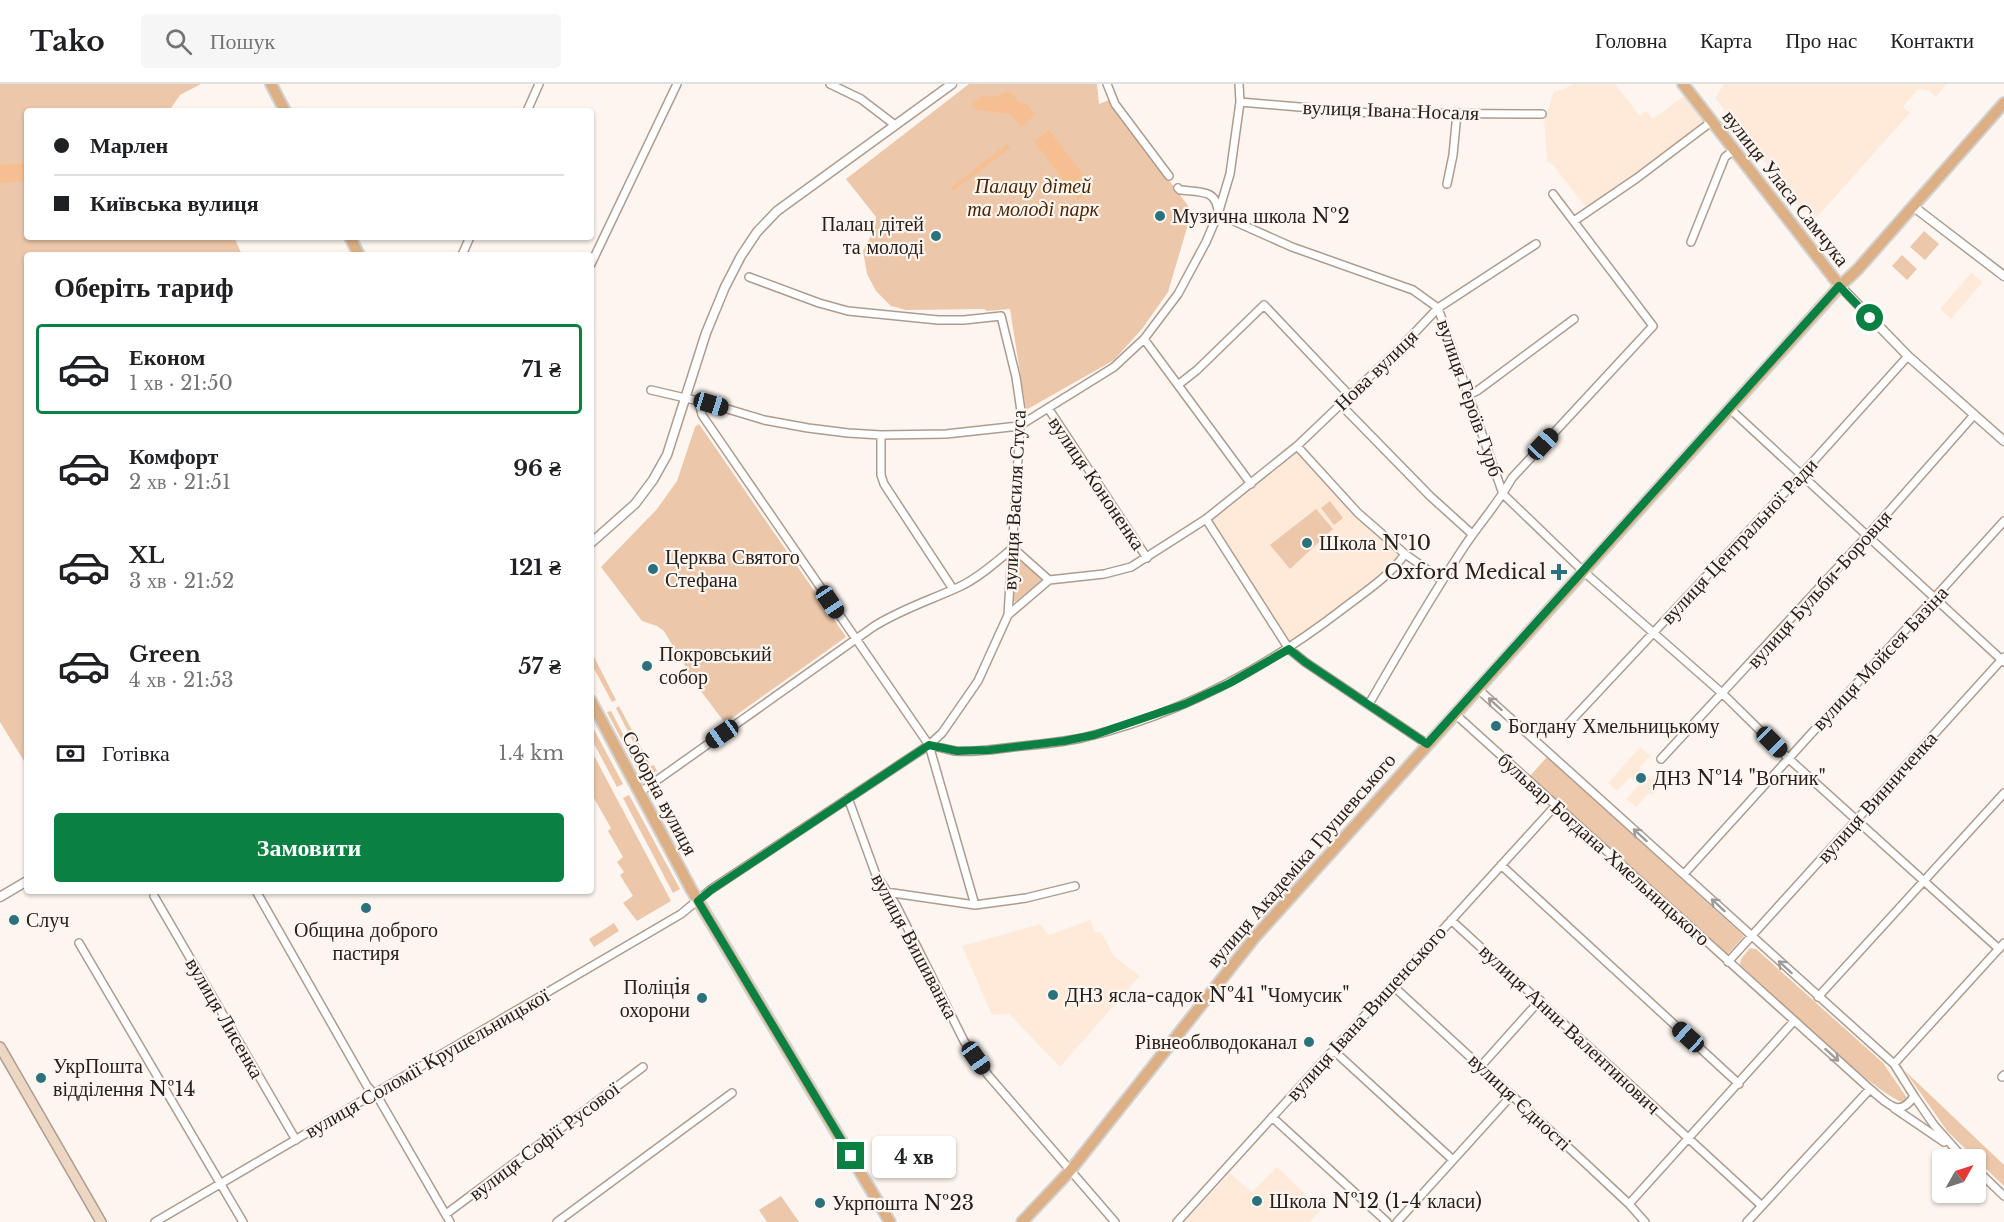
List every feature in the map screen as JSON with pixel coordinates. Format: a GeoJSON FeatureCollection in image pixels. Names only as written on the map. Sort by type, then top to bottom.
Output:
{"type":"FeatureCollection","features":[{"type":"Feature","properties":{"kind":"main road"},"geometry":{"type":"LineString","coordinates":[[271,84],[283,108]]}},
{"type":"Feature","properties":{"kind":"main road","name":"вулиця Уласа Самчука"},"geometry":{"type":"LineString","coordinates":[[1683,84],[1839,286]]}},
{"type":"Feature","properties":{"kind":"main road","name":"вулиця Академіка Грушевського"},"geometry":{"type":"LineString","coordinates":[[1022,1222],[1070,1172],[1231,965],[1454,713],[1728,408],[1914,207],[2004,104]]}},
{"type":"Feature","properties":{"kind":"main road","name":"Соборна вулиця"},"geometry":{"type":"LineString","coordinates":[[594,707],[698,901],[890,1222]]}},
{"type":"Feature","properties":{"kind":"main road"},"geometry":{"type":"LineString","coordinates":[[0,1047],[101,1222]]}},
{"type":"Feature","properties":{"kind":"street"},"geometry":{"type":"LineString","coordinates":[[528,108],[539,84]]}},
{"type":"Feature","properties":{"kind":"street"},"geometry":{"type":"LineString","coordinates":[[594,255],[676,84]]}},
{"type":"Feature","properties":{"kind":"street"},"geometry":{"type":"LineString","coordinates":[[830,84],[861,99],[895,125]]}},
{"type":"Feature","properties":{"kind":"street"},"geometry":{"type":"LineString","coordinates":[[594,540],[635,504],[653,480],[667,455],[706,333],[725,286],[741,255],[757,232],[777,211],[952,84]]}},
{"type":"Feature","properties":{"kind":"street"},"geometry":{"type":"LineString","coordinates":[[1107,84],[1115,104],[1169,176]]}},
{"type":"Feature","properties":{"kind":"street"},"geometry":{"type":"LineString","coordinates":[[651,390],[711,404],[764,420],[808,428],[881,435],[946,434],[1018,426],[1114,367],[1144,339],[1178,294],[1195,265],[1218,214],[1230,174],[1240,102],[1239,84]]}},
{"type":"Feature","properties":{"kind":"street","name":"вулиця Івана Носаля"},"geometry":{"type":"LineString","coordinates":[[1240,102],[1370,113],[1542,114]]}},
{"type":"Feature","properties":{"kind":"street"},"geometry":{"type":"LineString","coordinates":[[1447,184],[1454,155],[1457,113]]}},
{"type":"Feature","properties":{"kind":"street"},"geometry":{"type":"LineString","coordinates":[[1574,221],[1638,178],[1711,122]]}},
{"type":"Feature","properties":{"kind":"street"},"geometry":{"type":"LineString","coordinates":[[1691,242],[1725,157],[1734,150]]}},
{"type":"Feature","properties":{"kind":"street"},"geometry":{"type":"LineString","coordinates":[[1178,188],[1214,197],[1218,203],[1218,214]]}},
{"type":"Feature","properties":{"kind":"street"},"geometry":{"type":"LineString","coordinates":[[1369,704],[1442,580],[1512,478],[1653,326],[1553,194]]}},
{"type":"Feature","properties":{"kind":"street"},"geometry":{"type":"LineString","coordinates":[[1914,207],[2004,276]]}},
{"type":"Feature","properties":{"kind":"street","name":"вулиця Героїв Гурб"},"geometry":{"type":"LineString","coordinates":[[1218,214],[1292,247],[1413,290],[1438,308],[1470,394],[1503,494],[1583,571],[1724,694],[1788,758],[2001,946]]}},
{"type":"Feature","properties":{"kind":"street","name":"Нова вулиця"},"geometry":{"type":"LineString","coordinates":[[1049,580],[1104,574],[1131,567],[1206,519],[1297,446],[1404,344],[1438,308],[1536,244]]}},
{"type":"Feature","properties":{"kind":"street","name":"вулиця Василя Стуса"},"geometry":{"type":"LineString","coordinates":[[749,277],[819,303],[848,311],[938,320],[1001,316],[1016,377],[1021,411],[1018,426],[1008,615]]}},
{"type":"Feature","properties":{"kind":"street"},"geometry":{"type":"LineString","coordinates":[[1839,286],[1908,356],[2004,441]]}},
{"type":"Feature","properties":{"kind":"street"},"geometry":{"type":"LineString","coordinates":[[1178,385],[1197,370],[1264,305],[1350,396]]}},
{"type":"Feature","properties":{"kind":"street"},"geometry":{"type":"LineString","coordinates":[[1470,394],[1574,319]]}},
{"type":"Feature","properties":{"kind":"street"},"geometry":{"type":"LineString","coordinates":[[1144,339],[1251,484]]}},
{"type":"Feature","properties":{"kind":"street","name":"вулиця Центральної Ради"},"geometry":{"type":"LineString","coordinates":[[1568,724],[1801,475],[1908,356]]}},
{"type":"Feature","properties":{"kind":"street"},"geometry":{"type":"LineString","coordinates":[[699,402],[702,415],[929,745],[975,905]]}},
{"type":"Feature","properties":{"kind":"street"},"geometry":{"type":"LineString","coordinates":[[1341,405],[1430,496],[1472,534]]}},
{"type":"Feature","properties":{"kind":"street","name":"вулиця Кононенка"},"geometry":{"type":"LineString","coordinates":[[1048,408],[1147,558]]}},
{"type":"Feature","properties":{"kind":"street"},"geometry":{"type":"LineString","coordinates":[[1728,408],[2003,660]]}},
{"type":"Feature","properties":{"kind":"street","name":"вулиця Бульби-Боровця"},"geometry":{"type":"LineString","coordinates":[[1661,759],[1724,694],[1974,415]]}},
{"type":"Feature","properties":{"kind":"street"},"geometry":{"type":"LineString","coordinates":[[881,435],[881,476],[884,484],[953,589]]}},
{"type":"Feature","properties":{"kind":"street"},"geometry":{"type":"LineString","coordinates":[[1297,446],[1358,513],[1405,554],[1442,580]]}},
{"type":"Feature","properties":{"kind":"street"},"geometry":{"type":"LineString","coordinates":[[1206,519],[1289,649],[1427,744]]}},
{"type":"Feature","properties":{"kind":"street","name":"вулиця Мойсея Базіна"},"geometry":{"type":"LineString","coordinates":[[1684,874],[2004,521]]}},
{"type":"Feature","properties":{"kind":"street"},"geometry":{"type":"LineString","coordinates":[[639,793],[856,639],[894,615],[976,577],[1013,548],[1049,580],[1008,615]]}},
{"type":"Feature","properties":{"kind":"street"},"geometry":{"type":"LineString","coordinates":[[929,745],[957,751],[989,750],[1064,741],[1089,736],[1185,704],[1230,683],[1289,649],[1362,594],[1405,554]]}},
{"type":"Feature","properties":{"kind":"street","name":"вулиця Соломії Крушельницької"},"geometry":{"type":"LineString","coordinates":[[155,1222],[681,914],[711,890],[929,745],[942,733],[978,681],[1008,615]]}},
{"type":"Feature","properties":{"kind":"street","name":"вулиця Винниченка"},"geometry":{"type":"LineString","coordinates":[[1752,937],[1856,819],[2003,660]]}},
{"type":"Feature","properties":{"kind":"street","name":"бульвар Богдана Хмельницького"},"geometry":{"type":"LineString","coordinates":[[1478,688],[1894,1064],[1914,1096],[1953,1148]]}},
{"type":"Feature","properties":{"kind":"street","name":"бульвар Богдана Хмельницького"},"geometry":{"type":"LineString","coordinates":[[1454,713],[1728,962],[1752,937]]}},
{"type":"Feature","properties":{"kind":"street"},"geometry":{"type":"LineString","coordinates":[[1818,997],[2004,793]]}},
{"type":"Feature","properties":{"kind":"street","name":"вулиця Вишиванка"},"geometry":{"type":"LineString","coordinates":[[848,798],[876,874],[896,905],[964,1041],[988,1075],[1115,1222]]}},
{"type":"Feature","properties":{"kind":"street","name":"вулиця Івана Вишенського"},"geometry":{"type":"LineString","coordinates":[[1177,1222],[1556,805]]}},
{"type":"Feature","properties":{"kind":"street"},"geometry":{"type":"LineString","coordinates":[[1501,865],[1739,1084]]}},
{"type":"Feature","properties":{"kind":"street"},"geometry":{"type":"LineString","coordinates":[[0,897],[24,883]]}},
{"type":"Feature","properties":{"kind":"street"},"geometry":{"type":"LineString","coordinates":[[886,892],[975,905],[1026,898],[1075,886]]}},
{"type":"Feature","properties":{"kind":"street"},"geometry":{"type":"LineString","coordinates":[[258,894],[367,1086],[379,1099],[450,1222]]}},
{"type":"Feature","properties":{"kind":"street","name":"вулиця Лисенка"},"geometry":{"type":"LineString","coordinates":[[154,896],[296,1140]]}},
{"type":"Feature","properties":{"kind":"street","name":"вулиця Анни Валентинович"},"geometry":{"type":"LineString","coordinates":[[1451,920],[1762,1206]]}},
{"type":"Feature","properties":{"kind":"street"},"geometry":{"type":"LineString","coordinates":[[79,943],[243,1222]]}},
{"type":"Feature","properties":{"kind":"street"},"geometry":{"type":"LineString","coordinates":[[1894,1064],[2001,946]]}},
{"type":"Feature","properties":{"kind":"street"},"geometry":{"type":"LineString","coordinates":[[1728,962],[1870,1089],[1953,1148]]}},
{"type":"Feature","properties":{"kind":"street","name":"вулиця Єдності"},"geometry":{"type":"LineString","coordinates":[[1392,985],[1629,1204],[1644,1222]]}},
{"type":"Feature","properties":{"kind":"street"},"geometry":{"type":"LineString","coordinates":[[1481,1066],[1540,1000]]}},
{"type":"Feature","properties":{"kind":"street"},"geometry":{"type":"LineString","coordinates":[[1629,1204],[1794,1021]]}},
{"type":"Feature","properties":{"kind":"street"},"geometry":{"type":"LineString","coordinates":[[1333,1050],[1453,1160]]}},
{"type":"Feature","properties":{"kind":"street","name":"вулиця Софії Русової"},"geometry":{"type":"LineString","coordinates":[[446,1214],[643,1067]]}},
{"type":"Feature","properties":{"kind":"street"},"geometry":{"type":"LineString","coordinates":[[1747,1222],[1870,1089]]}},
{"type":"Feature","properties":{"kind":"street"},"geometry":{"type":"LineString","coordinates":[[557,1222],[732,1092]]}},
{"type":"Feature","properties":{"kind":"street"},"geometry":{"type":"LineString","coordinates":[[1397,1222],[1512,1095]]}},
{"type":"Feature","properties":{"kind":"street"},"geometry":{"type":"LineString","coordinates":[[1894,1108],[1909,1105],[1914,1096]]}},
{"type":"Feature","properties":{"kind":"street"},"geometry":{"type":"LineString","coordinates":[[1272,1117],[1387,1222]]}},
{"type":"Feature","properties":{"kind":"street"},"geometry":{"type":"LineString","coordinates":[[1986,1179],[2004,1196]]}},
{"type":"Feature","properties":{"kind":"shaded area"},"geometry":{"type":"Polygon","coordinates":[[[1576,84],[1615,84],[1640,116],[1646,111],[1653,119],[1689,92],[1711,122],[1588,210],[1553,165],[1547,161],[1544,121],[1554,92],[1576,84]]]}},
{"type":"Feature","properties":{"kind":"shaded area"},"geometry":{"type":"Polygon","coordinates":[[[1724,84],[1946,84],[1936,97],[1929,91],[1918,89],[1903,107],[1910,113],[1817,217],[1808,210],[1804,213],[1715,98],[1724,84]]]}},
{"type":"Feature","properties":{"kind":"shaded area"},"geometry":{"type":"Polygon","coordinates":[[[1007,92],[1013,94],[1019,102],[1027,104],[1035,115],[1021,127],[1010,114],[977,110],[971,105],[982,96],[993,97],[1007,92]]]}},
{"type":"Feature","properties":{"kind":"shaded area"},"geometry":{"type":"Polygon","coordinates":[[[1049,130],[1093,188],[1078,200],[1034,141],[1049,130]]]}},
{"type":"Feature","properties":{"kind":"shaded area"},"geometry":{"type":"Polygon","coordinates":[[[1007,144],[1010,148],[953,191],[951,188],[1007,144]]]}},
{"type":"Feature","properties":{"kind":"shaded area"},"geometry":{"type":"Polygon","coordinates":[[[24,163],[24,181],[0,183],[0,165],[24,163]]]}},
{"type":"Feature","properties":{"kind":"shaded area"},"geometry":{"type":"Polygon","coordinates":[[[1971,273],[1983,282],[1951,319],[1940,309],[1971,273]]]}},
{"type":"Feature","properties":{"kind":"shaded area","name":"Школа №10"},"geometry":{"type":"Polygon","coordinates":[[[1297,446],[1328,481],[1405,554],[1400,561],[1289,649],[1206,519],[1297,446]]]}},
{"type":"Feature","properties":{"kind":"shaded area","name":"ДНЗ №14 \"Вогник\""},"geometry":{"type":"Polygon","coordinates":[[[1640,747],[1650,756],[1639,768],[1652,779],[1663,768],[1670,774],[1652,795],[1649,793],[1636,807],[1626,799],[1639,785],[1630,777],[1617,791],[1608,783],[1640,747]]]}},
{"type":"Feature","properties":{"kind":"shaded area","name":"ДНЗ ясла-садок №41 \"Чомусик\""},"geometry":{"type":"Polygon","coordinates":[[[1090,920],[1095,932],[1101,932],[1114,956],[1140,976],[1060,1067],[1009,1014],[992,1015],[962,946],[1040,924],[1049,935],[1090,920]]]}},
{"type":"Feature","properties":{"kind":"shaded area","name":"Школа №12 (1-4 класи)"},"geometry":{"type":"Polygon","coordinates":[[[1277,1167],[1321,1210],[1309,1222],[1184,1222],[1230,1173],[1252,1192],[1277,1167]]]}},
{"type":"Feature","properties":{"kind":"green space"},"geometry":{"type":"Polygon","coordinates":[[[0,84],[201,84],[180,95],[171,108],[24,108],[24,240],[235,240],[241,252],[24,252],[24,761],[0,722],[0,84]]]}},
{"type":"Feature","properties":{"kind":"green space","name":"Палацу дітей та молоді парк"},"geometry":{"type":"Polygon","coordinates":[[[969,84],[1097,84],[1099,104],[1109,100],[1192,211],[1168,292],[1142,329],[1114,360],[1026,410],[1010,309],[906,310],[891,306],[876,291],[867,274],[863,251],[875,228],[876,217],[846,179],[969,84]]]}},
{"type":"Feature","properties":{"kind":"green space"},"geometry":{"type":"Polygon","coordinates":[[[1924,231],[1939,244],[1925,260],[1910,247],[1924,231]]]}},
{"type":"Feature","properties":{"kind":"green space"},"geometry":{"type":"Polygon","coordinates":[[[1902,255],[1917,269],[1907,280],[1892,266],[1902,255]]]}},
{"type":"Feature","properties":{"kind":"green space"},"geometry":{"type":"Polygon","coordinates":[[[699,424],[846,637],[725,723],[697,686],[664,631],[642,621],[601,567],[657,509],[677,481],[695,427],[699,424]]]}},
{"type":"Feature","properties":{"kind":"green space"},"geometry":{"type":"Polygon","coordinates":[[[1330,501],[1343,518],[1334,525],[1321,508],[1330,501]]]}},
{"type":"Feature","properties":{"kind":"green space"},"geometry":{"type":"Polygon","coordinates":[[[1316,509],[1333,529],[1290,569],[1270,545],[1316,509]]]}},
{"type":"Feature","properties":{"kind":"green space"},"geometry":{"type":"Polygon","coordinates":[[[1020,559],[1042,580],[1015,602],[1013,600],[1017,561],[1020,559]]]}},
{"type":"Feature","properties":{"kind":"green space"},"geometry":{"type":"Polygon","coordinates":[[[594,657],[616,700],[612,702],[594,669],[594,657]]]}},
{"type":"Feature","properties":{"kind":"green space"},"geometry":{"type":"Polygon","coordinates":[[[619,706],[651,766],[654,765],[657,771],[650,775],[616,708],[619,706]]]}},
{"type":"Feature","properties":{"kind":"green space"},"geometry":{"type":"Polygon","coordinates":[[[611,711],[646,778],[643,780],[607,712],[611,711]]]}},
{"type":"Feature","properties":{"kind":"green space"},"geometry":{"type":"Polygon","coordinates":[[[594,730],[623,784],[617,787],[594,744],[594,730]]]}},
{"type":"Feature","properties":{"kind":"green space"},"geometry":{"type":"Polygon","coordinates":[[[594,756],[671,901],[637,921],[623,903],[633,896],[620,875],[624,872],[617,862],[623,857],[608,831],[611,828],[594,798],[594,756]]]}},
{"type":"Feature","properties":{"kind":"green space"},"geometry":{"type":"Polygon","coordinates":[[[1547,757],[1744,936],[1727,955],[1530,776],[1547,757]]]}},
{"type":"Feature","properties":{"kind":"green space"},"geometry":{"type":"Polygon","coordinates":[[[629,795],[680,889],[673,893],[623,798],[629,795]]]}},
{"type":"Feature","properties":{"kind":"green space"},"geometry":{"type":"Polygon","coordinates":[[[614,923],[619,931],[594,947],[589,939],[614,923]]]}},
{"type":"Feature","properties":{"kind":"green space"},"geometry":{"type":"Polygon","coordinates":[[[1750,948],[1756,949],[1883,1063],[1907,1098],[1904,1102],[1892,1097],[1849,1064],[1740,965],[1741,959],[1750,948]]]}},
{"type":"Feature","properties":{"kind":"green space"},"geometry":{"type":"Polygon","coordinates":[[[1905,1071],[2004,1165],[2004,1186],[1986,1169],[1986,1149],[1966,1149],[1948,1132],[1905,1071]]]}},
{"type":"Feature","properties":{"kind":"green space"},"geometry":{"type":"Polygon","coordinates":[[[781,1196],[799,1222],[767,1222],[759,1210],[781,1196]]]}},
{"type":"Feature","properties":{"kind":"place","name":"Музична школа №2"},"geometry":{"type":"Point","coordinates":[1160,216]}},
{"type":"Feature","properties":{"kind":"place","name":"Палац дітей та молоді"},"geometry":{"type":"Point","coordinates":[936,236]}},
{"type":"Feature","properties":{"kind":"place","name":"Школа №10"},"geometry":{"type":"Point","coordinates":[1307,543]}},
{"type":"Feature","properties":{"kind":"place","name":"Церква Святого Стефана"},"geometry":{"type":"Point","coordinates":[653,569]}},
{"type":"Feature","properties":{"kind":"place","name":"Oxford Medical"},"geometry":{"type":"Point","coordinates":[1559,572]}},
{"type":"Feature","properties":{"kind":"place","name":"Покровський собор"},"geometry":{"type":"Point","coordinates":[647,666]}},
{"type":"Feature","properties":{"kind":"place","name":"Богдану Хмельницькому"},"geometry":{"type":"Point","coordinates":[1496,726]}},
{"type":"Feature","properties":{"kind":"place","name":"ДНЗ №14 \"Вогник\""},"geometry":{"type":"Point","coordinates":[1641,778]}},
{"type":"Feature","properties":{"kind":"place","name":"Община доброго пастиря"},"geometry":{"type":"Point","coordinates":[366,908]}},
{"type":"Feature","properties":{"kind":"place","name":"Случ"},"geometry":{"type":"Point","coordinates":[14,920]}},
{"type":"Feature","properties":{"kind":"place","name":"ДНЗ ясла-садок №41 \"Чомусик\""},"geometry":{"type":"Point","coordinates":[1053,995]}},
{"type":"Feature","properties":{"kind":"place","name":"Поліцiя охорони"},"geometry":{"type":"Point","coordinates":[702,998]}},
{"type":"Feature","properties":{"kind":"place","name":"Рівнеоблводоканал"},"geometry":{"type":"Point","coordinates":[1309,1042]}},
{"type":"Feature","properties":{"kind":"place","name":"УкрПошта відділення №14"},"geometry":{"type":"Point","coordinates":[41,1078]}},
{"type":"Feature","properties":{"kind":"place","name":"Школа №12 (1-4 класи)"},"geometry":{"type":"Point","coordinates":[1257,1201]}},
{"type":"Feature","properties":{"kind":"place","name":"Укрпошта №23"},"geometry":{"type":"Point","coordinates":[820,1203]}},
{"type":"Feature","properties":{"kind":"route"},"geometry":{"type":"LineString","coordinates":[[851,1156],[698,901],[711,890],[929,745],[957,751],[989,750],[1094,735],[1185,704],[1230,683],[1289,649],[1427,744],[1839,286],[1870,318]]}}]}
